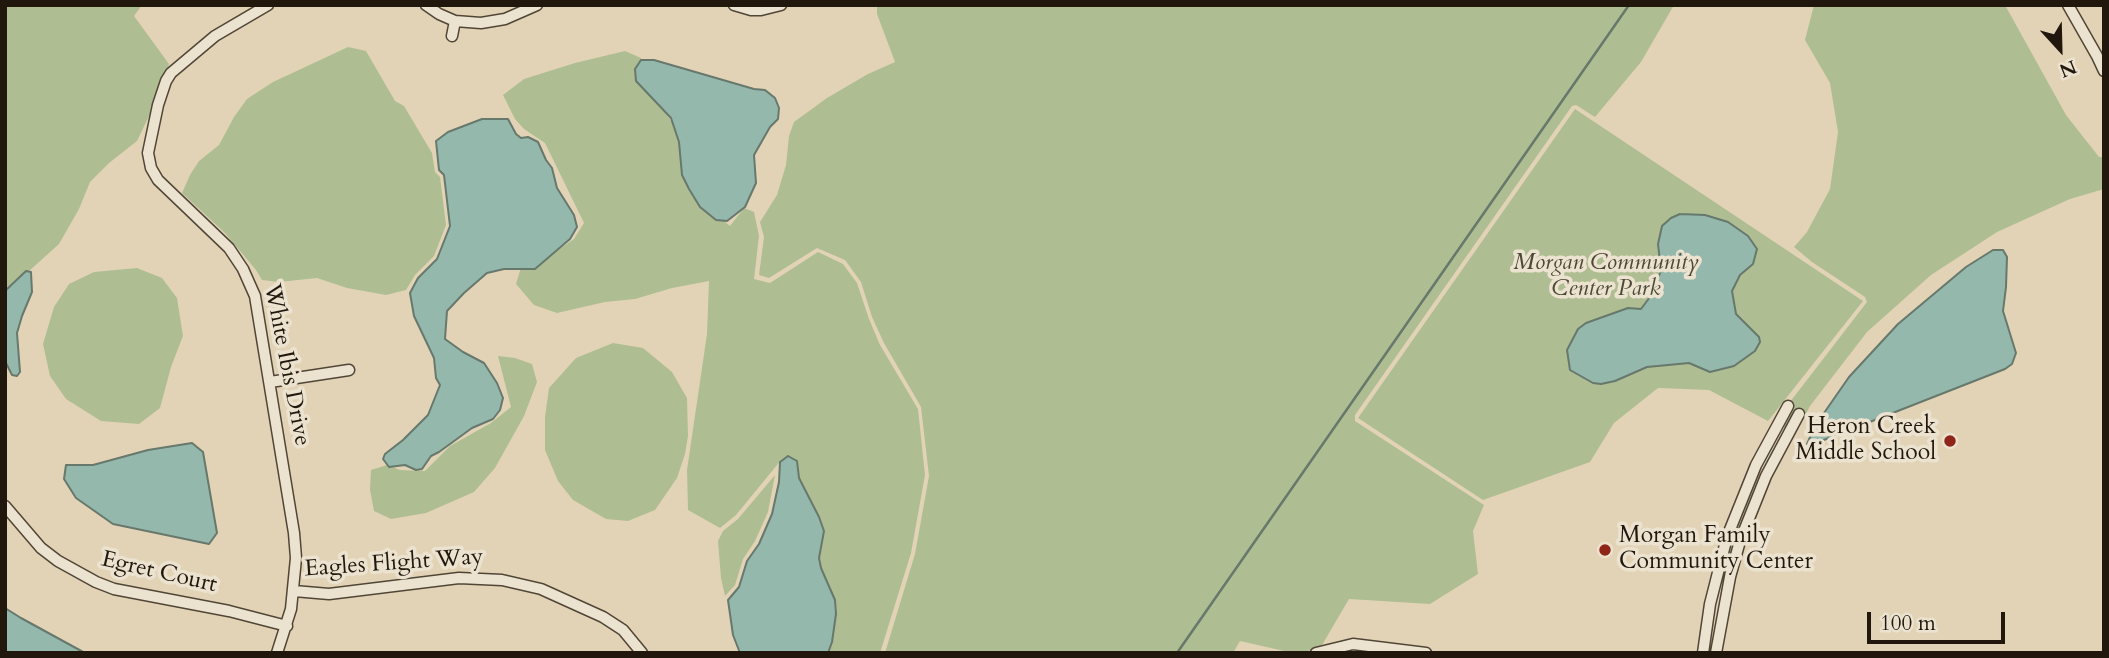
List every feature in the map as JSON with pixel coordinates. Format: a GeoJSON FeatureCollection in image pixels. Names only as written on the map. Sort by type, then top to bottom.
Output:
{"type":"FeatureCollection","features":[{"type":"Feature","properties":{"kind":"street","name":"White Ibis Drive"},"geometry":{"type":"LineString","coordinates":[[268,5],[215,36],[171,73],[158,104],[148,153],[151,168],[158,180],[229,248],[247,276],[257,302],[296,558],[294,591],[287,626],[277,653]]}},
{"type":"Feature","properties":{"kind":"street"},"geometry":{"type":"LineString","coordinates":[[426,5],[456,21],[473,23],[505,19],[537,5]]}},
{"type":"Feature","properties":{"kind":"street"},"geometry":{"type":"LineString","coordinates":[[734,5],[756,10],[781,5]]}},
{"type":"Feature","properties":{"kind":"street"},"geometry":{"type":"LineString","coordinates":[[2068,5],[2104,71]]}},
{"type":"Feature","properties":{"kind":"street"},"geometry":{"type":"LineString","coordinates":[[452,36],[456,21]]}},
{"type":"Feature","properties":{"kind":"street"},"geometry":{"type":"LineString","coordinates":[[270,382],[349,370]]}},
{"type":"Feature","properties":{"kind":"street"},"geometry":{"type":"LineString","coordinates":[[1703,653],[1710,604],[1727,537],[1741,500],[1788,406]]}},
{"type":"Feature","properties":{"kind":"street"},"geometry":{"type":"LineString","coordinates":[[1716,653],[1730,577],[1740,541],[1757,497],[1799,414]]}},
{"type":"Feature","properties":{"kind":"street","name":"Egret Court"},"geometry":{"type":"LineString","coordinates":[[5,506],[21,527],[49,555],[96,582],[114,589],[229,611],[287,626]]}},
{"type":"Feature","properties":{"kind":"street","name":"Eagles Flight Way"},"geometry":{"type":"LineString","coordinates":[[294,591],[329,594],[459,578],[502,580],[541,590],[603,617],[624,631],[642,653]]}},
{"type":"Feature","properties":{"kind":"street"},"geometry":{"type":"LineString","coordinates":[[1316,653],[1353,644],[1426,653]]}},
{"type":"Feature","properties":{"kind":"green space"},"geometry":{"type":"Polygon","coordinates":[[[5,5],[142,5],[134,16],[169,64],[162,89],[137,141],[90,182],[79,209],[59,244],[5,289],[5,5]]]}},
{"type":"Feature","properties":{"kind":"green space"},"geometry":{"type":"Polygon","coordinates":[[[877,5],[1674,5],[1641,62],[1595,117],[1576,105],[1572,106],[1355,415],[1355,421],[1484,505],[1473,531],[1478,574],[1430,604],[1349,599],[1322,645],[1303,653],[1240,641],[1233,653],[885,653],[915,554],[929,476],[921,407],[884,343],[861,282],[845,260],[817,248],[769,278],[759,275],[764,237],[760,222],[777,195],[794,122],[827,98],[895,62],[877,14],[877,5]]]}},
{"type":"Feature","properties":{"kind":"green space"},"geometry":{"type":"Polygon","coordinates":[[[1814,5],[2005,5],[2066,115],[2099,157],[2104,157],[2104,189],[2070,199],[1997,232],[1931,275],[1867,332],[1810,406],[1795,435],[1793,434],[1806,413],[1798,407],[1785,428],[1783,426],[1794,405],[1790,402],[1867,302],[1865,297],[1794,247],[1807,232],[1830,189],[1838,132],[1830,83],[1805,40],[1814,5]]]}},
{"type":"Feature","properties":{"kind":"green space"},"geometry":{"type":"Polygon","coordinates":[[[348,47],[366,51],[395,101],[404,106],[432,153],[435,172],[440,177],[446,225],[434,256],[415,275],[406,290],[386,295],[347,288],[317,278],[279,282],[262,280],[225,233],[182,193],[199,161],[219,145],[247,99],[273,82],[348,47]]]}},
{"type":"Feature","properties":{"kind":"green space"},"geometry":{"type":"Polygon","coordinates":[[[625,51],[641,58],[640,74],[676,127],[715,214],[730,226],[744,208],[754,212],[759,236],[754,279],[770,283],[818,252],[843,264],[857,283],[880,345],[918,409],[925,475],[911,553],[880,653],[828,653],[832,642],[835,600],[819,558],[823,531],[819,517],[799,478],[798,465],[782,459],[736,515],[720,528],[688,510],[687,470],[707,334],[709,281],[635,299],[605,302],[557,313],[534,305],[516,284],[522,264],[544,260],[574,239],[584,223],[545,143],[524,129],[515,119],[503,95],[524,79],[625,51]]]}},
{"type":"Feature","properties":{"kind":"green space","name":"Morgan Community Center Park"},"geometry":{"type":"Polygon","coordinates":[[[1575,109],[1863,301],[1768,421],[1709,390],[1658,388],[1614,423],[1590,462],[1483,500],[1358,418],[1575,109]]]}},
{"type":"Feature","properties":{"kind":"green space"},"geometry":{"type":"Polygon","coordinates":[[[137,268],[162,278],[177,298],[183,336],[160,408],[139,424],[101,421],[66,399],[50,376],[43,344],[54,307],[69,284],[94,272],[137,268]]]}},
{"type":"Feature","properties":{"kind":"green space"},"geometry":{"type":"Polygon","coordinates":[[[613,343],[643,348],[672,372],[687,398],[688,436],[677,478],[655,510],[628,521],[606,519],[573,500],[558,481],[545,450],[545,417],[549,388],[576,358],[613,343]]]}},
{"type":"Feature","properties":{"kind":"green space"},"geometry":{"type":"Polygon","coordinates":[[[498,356],[532,364],[537,382],[524,416],[495,468],[474,492],[426,513],[391,519],[374,511],[370,490],[371,470],[387,465],[400,470],[425,471],[450,446],[491,423],[511,407],[498,356]]]}},
{"type":"Feature","properties":{"kind":"green space"},"geometry":{"type":"Polygon","coordinates":[[[775,475],[768,512],[755,541],[743,559],[735,585],[725,596],[718,541],[723,531],[738,519],[775,475]]]}},
{"type":"Feature","properties":{"kind":"water"},"geometry":{"type":"Polygon","coordinates":[[[641,60],[654,60],[765,90],[775,98],[779,108],[778,119],[770,127],[754,155],[756,183],[745,207],[727,221],[716,220],[700,207],[689,189],[682,175],[679,142],[671,118],[636,81],[635,69],[641,60]]]}},
{"type":"Feature","properties":{"kind":"water"},"geometry":{"type":"Polygon","coordinates":[[[482,119],[508,119],[521,138],[528,137],[538,142],[552,168],[557,188],[574,215],[577,227],[570,239],[535,269],[504,269],[487,273],[447,311],[445,339],[484,363],[497,383],[503,398],[500,410],[493,419],[472,428],[431,456],[422,469],[416,470],[405,465],[389,467],[383,459],[385,454],[428,415],[440,385],[436,378],[434,358],[414,316],[410,293],[418,278],[437,259],[450,226],[444,175],[439,170],[436,141],[448,132],[482,119]]]}},
{"type":"Feature","properties":{"kind":"water"},"geometry":{"type":"Polygon","coordinates":[[[1680,214],[1705,215],[1728,222],[1748,236],[1757,249],[1753,264],[1740,275],[1732,291],[1736,314],[1759,337],[1760,342],[1755,351],[1734,366],[1710,372],[1689,363],[1647,367],[1601,384],[1593,383],[1570,370],[1567,350],[1578,329],[1586,323],[1628,308],[1641,309],[1653,293],[1661,270],[1658,244],[1662,226],[1680,214]]]}},
{"type":"Feature","properties":{"kind":"water"},"geometry":{"type":"Polygon","coordinates":[[[1993,250],[2003,250],[2007,257],[2003,311],[2016,353],[2012,364],[1811,445],[1807,444],[1815,426],[1849,377],[1898,324],[1966,267],[1993,250]]]}},
{"type":"Feature","properties":{"kind":"water"},"geometry":{"type":"Polygon","coordinates":[[[26,271],[31,272],[32,292],[17,333],[20,372],[17,376],[12,375],[5,361],[5,291],[26,271]]]}},
{"type":"Feature","properties":{"kind":"water"},"geometry":{"type":"Polygon","coordinates":[[[192,443],[203,452],[217,533],[209,544],[113,524],[76,498],[64,479],[66,465],[93,465],[148,450],[192,443]]]}},
{"type":"Feature","properties":{"kind":"water"},"geometry":{"type":"Polygon","coordinates":[[[788,456],[797,461],[799,478],[824,531],[819,558],[835,600],[832,642],[828,653],[740,653],[733,635],[728,600],[739,587],[747,561],[759,544],[772,514],[780,462],[788,456]]]}},
{"type":"Feature","properties":{"kind":"water"},"geometry":{"type":"Polygon","coordinates":[[[5,608],[21,618],[85,653],[5,653],[5,608]]]}},
{"type":"Feature","properties":{"kind":"waterway"},"geometry":{"type":"LineString","coordinates":[[1177,653],[1629,5]]}},
{"type":"Feature","properties":{"kind":"place","name":"Heron Creek Middle School"},"geometry":{"type":"Point","coordinates":[1950,441]}},
{"type":"Feature","properties":{"kind":"place","name":"Morgan Family Community Center"},"geometry":{"type":"Point","coordinates":[1605,550]}}]}
